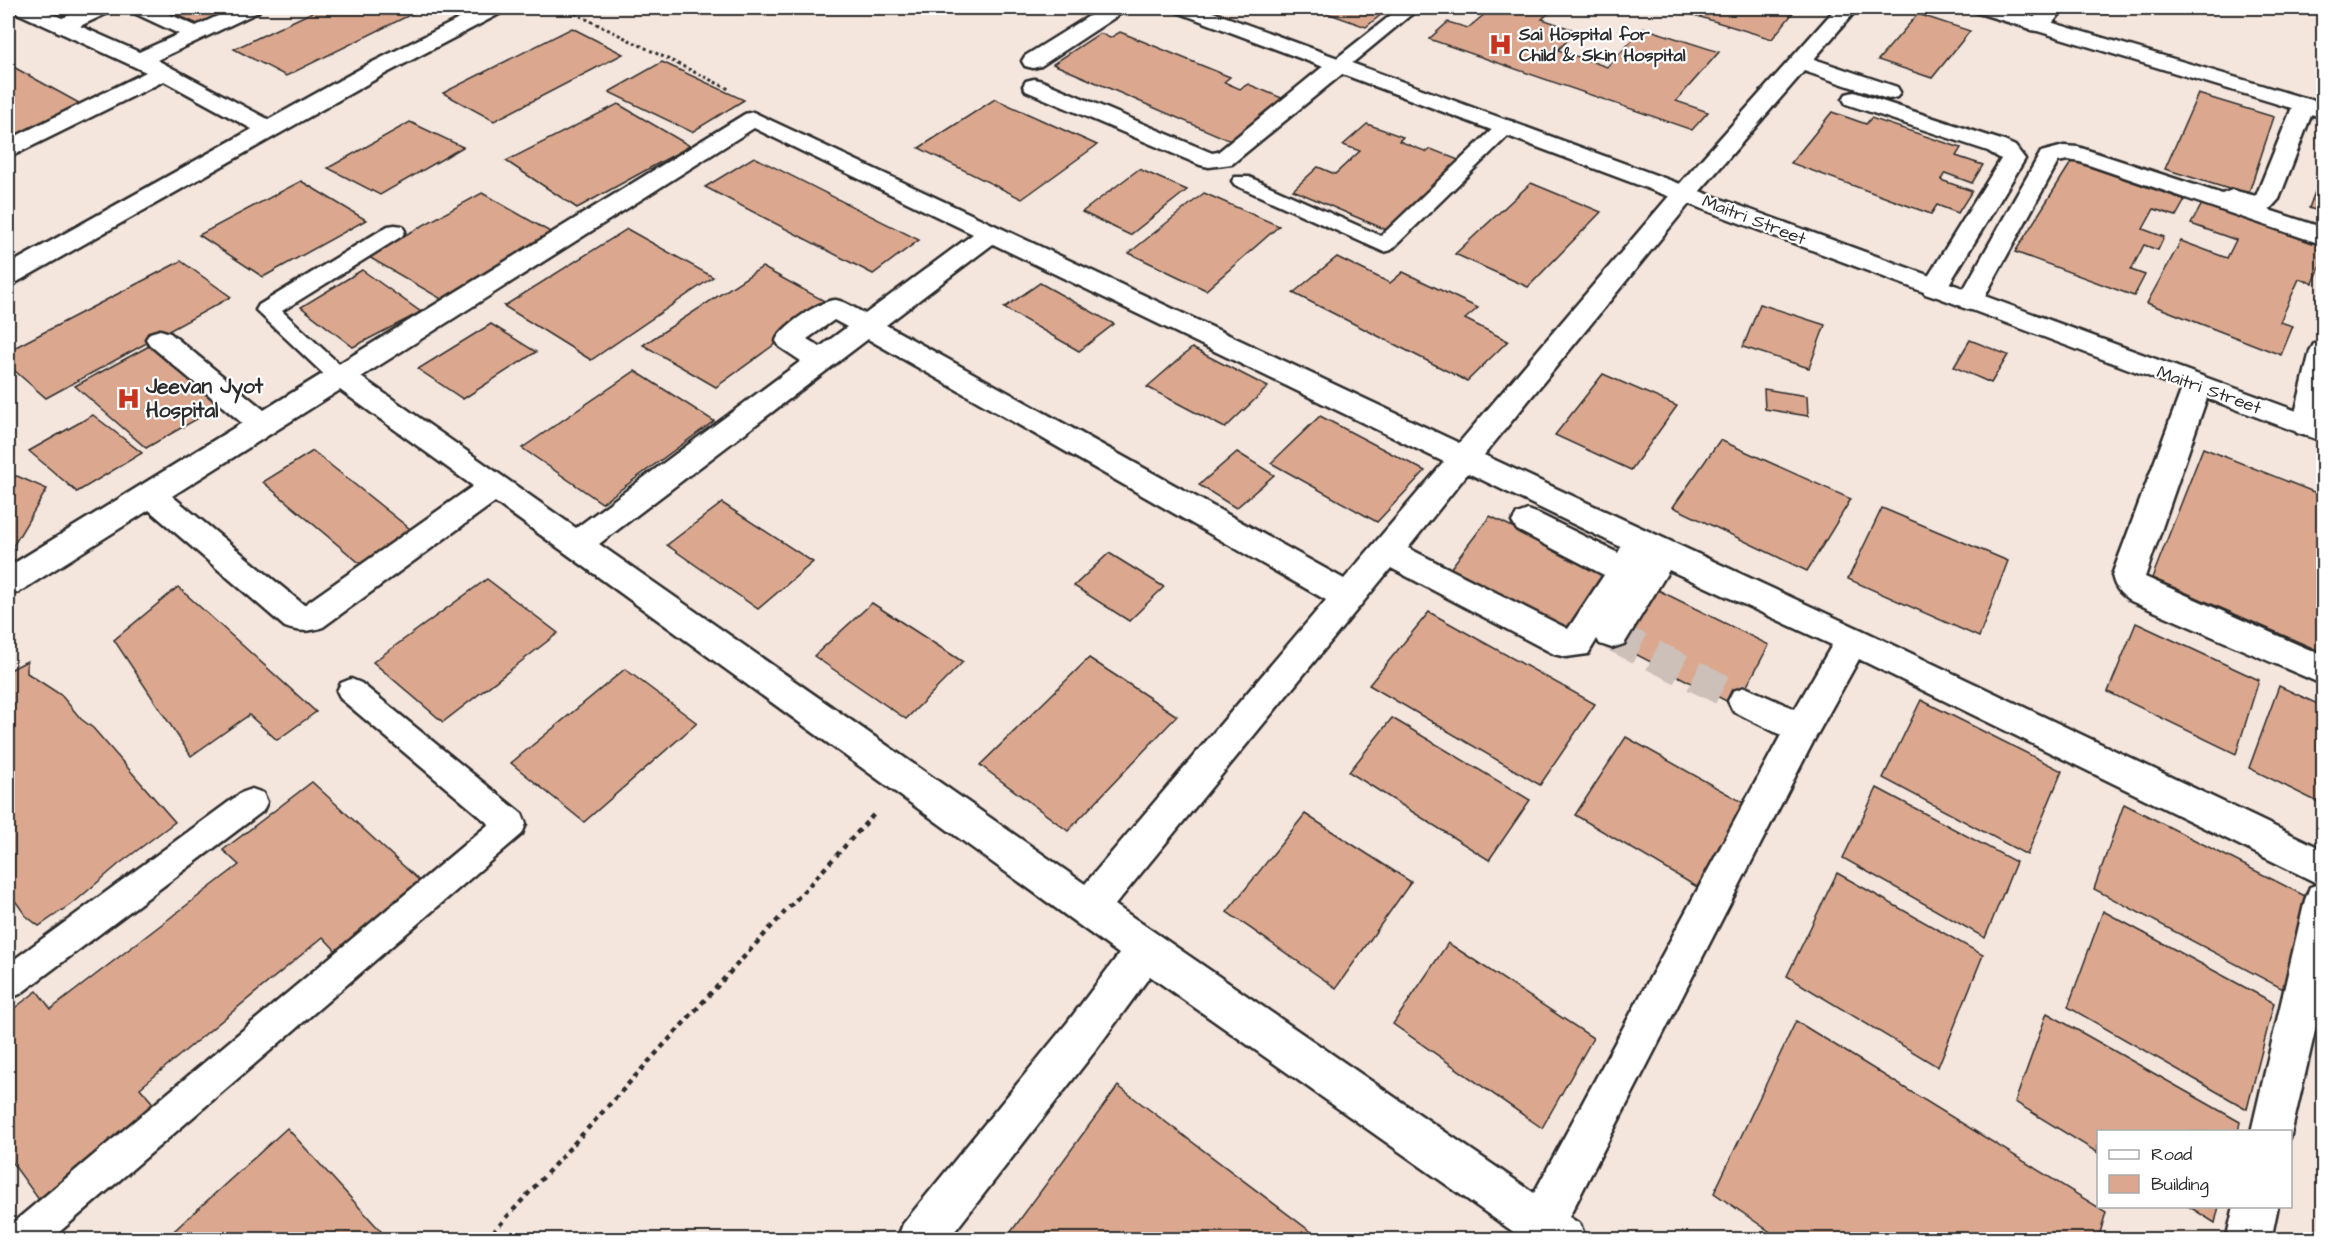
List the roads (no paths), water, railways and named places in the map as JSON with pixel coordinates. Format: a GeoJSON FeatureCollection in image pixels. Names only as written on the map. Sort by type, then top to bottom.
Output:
{"type":"FeatureCollection","features":[{"type":"Feature","properties":{"kind":"street"},"geometry":{"type":"LineString","coordinates":[[63,26],[103,8]]}},
{"type":"Feature","properties":{"kind":"street"},"geometry":{"type":"LineString","coordinates":[[139,8],[197,34]]}},
{"type":"Feature","properties":{"kind":"street"},"geometry":{"type":"LineString","coordinates":[[140,60],[251,8]]}},
{"type":"Feature","properties":{"kind":"street"},"geometry":{"type":"LineString","coordinates":[[8,276],[375,70],[493,8]]}},
{"type":"Feature","properties":{"kind":"street"},"geometry":{"type":"LineString","coordinates":[[1033,61],[1116,8]]}},
{"type":"Feature","properties":{"kind":"street","name":"Maitri Street"},"geometry":{"type":"LineString","coordinates":[[1184,8],[1507,126],[2315,429]]}},
{"type":"Feature","properties":{"kind":"street"},"geometry":{"type":"LineString","coordinates":[[1088,909],[1684,194],[1847,8]]}},
{"type":"Feature","properties":{"kind":"street"},"geometry":{"type":"LineString","coordinates":[[1982,8],[2046,16],[2317,109]]}},
{"type":"Feature","properties":{"kind":"street"},"geometry":{"type":"LineString","coordinates":[[18,11],[63,26],[140,60],[269,129]]}},
{"type":"Feature","properties":{"kind":"street"},"geometry":{"type":"LineString","coordinates":[[1800,62],[2003,130]]}},
{"type":"Feature","properties":{"kind":"street"},"geometry":{"type":"LineString","coordinates":[[1034,86],[1209,160],[1224,159],[1340,65]]}},
{"type":"Feature","properties":{"kind":"street"},"geometry":{"type":"LineString","coordinates":[[8,149],[164,72]]}},
{"type":"Feature","properties":{"kind":"street"},"geometry":{"type":"LineString","coordinates":[[1854,99],[1996,146],[2007,151],[2013,159],[1934,288]]}},
{"type":"Feature","properties":{"kind":"street"},"geometry":{"type":"LineString","coordinates":[[2152,171],[2249,203],[2262,204],[2267,199],[2317,109]]}},
{"type":"Feature","properties":{"kind":"street"},"geometry":{"type":"LineString","coordinates":[[2317,109],[2286,201],[2291,209],[2324,223]]}},
{"type":"Feature","properties":{"kind":"street"},"geometry":{"type":"LineString","coordinates":[[8,583],[753,119],[1652,548],[1852,640],[2324,869]]}},
{"type":"Feature","properties":{"kind":"street"},"geometry":{"type":"LineString","coordinates":[[1970,301],[2049,157],[2057,153],[2068,152],[2088,157],[2324,237]]}},
{"type":"Feature","properties":{"kind":"street"},"geometry":{"type":"LineString","coordinates":[[576,545],[991,233]]}},
{"type":"Feature","properties":{"kind":"street"},"geometry":{"type":"LineString","coordinates":[[821,361],[790,341],[790,338],[831,309],[836,309],[865,328],[1348,597]]}},
{"type":"Feature","properties":{"kind":"street"},"geometry":{"type":"LineString","coordinates":[[160,339],[262,424]]}},
{"type":"Feature","properties":{"kind":"street"},"geometry":{"type":"LineString","coordinates":[[2315,429],[2324,351]]}},
{"type":"Feature","properties":{"kind":"street"},"geometry":{"type":"LineString","coordinates":[[340,376],[1146,950],[1553,1232],[1802,729],[1852,640]]}},
{"type":"Feature","properties":{"kind":"street"},"geometry":{"type":"LineString","coordinates":[[2198,386],[2128,575],[2130,584],[2142,592],[2324,671]]}},
{"type":"Feature","properties":{"kind":"street"},"geometry":{"type":"LineString","coordinates":[[150,494],[297,618],[311,618],[495,486]]}},
{"type":"Feature","properties":{"kind":"street"},"geometry":{"type":"LineString","coordinates":[[1528,522],[1623,570]]}},
{"type":"Feature","properties":{"kind":"street"},"geometry":{"type":"LineString","coordinates":[[1386,551],[1566,644],[1576,644],[1623,570],[1652,548]]}},
{"type":"Feature","properties":{"kind":"street"},"geometry":{"type":"LineString","coordinates":[[1612,635],[1652,548]]}},
{"type":"Feature","properties":{"kind":"street"},"geometry":{"type":"LineString","coordinates":[[1745,701],[1802,729]]}},
{"type":"Feature","properties":{"kind":"street"},"geometry":{"type":"LineString","coordinates":[[2272,1130],[2324,900]]}},
{"type":"Feature","properties":{"kind":"street"},"geometry":{"type":"LineString","coordinates":[[919,1239],[1081,1037],[1146,950]]}},
{"type":"Feature","properties":{"kind":"street"},"geometry":{"type":"LineString","coordinates":[[2248,1239],[2256,1208]]}},
{"type":"Feature","properties":{"kind":"lane"},"geometry":{"type":"LineString","coordinates":[[1340,65],[1410,8]]}},
{"type":"Feature","properties":{"kind":"lane"},"geometry":{"type":"LineString","coordinates":[[1242,181],[1384,245],[1507,126]]}},
{"type":"Feature","properties":{"kind":"lane"},"geometry":{"type":"LineString","coordinates":[[340,376],[267,310],[395,231]]}},
{"type":"Feature","properties":{"kind":"lane"},"geometry":{"type":"LineString","coordinates":[[21,1239],[511,824],[351,691]]}},
{"type":"Feature","properties":{"kind":"lane"},"geometry":{"type":"LineString","coordinates":[[8,983],[252,802]]}},
{"type":"Feature","properties":{"kind":"tunnel"},"geometry":{"type":"LineString","coordinates":[[1612,635],[1745,701]]}},
{"type":"Feature","properties":{"kind":"place","name":"Sai Hospital for Child & Skin Hospital"},"geometry":{"type":"Point","coordinates":[1501,44]}},
{"type":"Feature","properties":{"kind":"place","name":"Jeevan Jyot Hospital"},"geometry":{"type":"Point","coordinates":[128,398]}}]}
